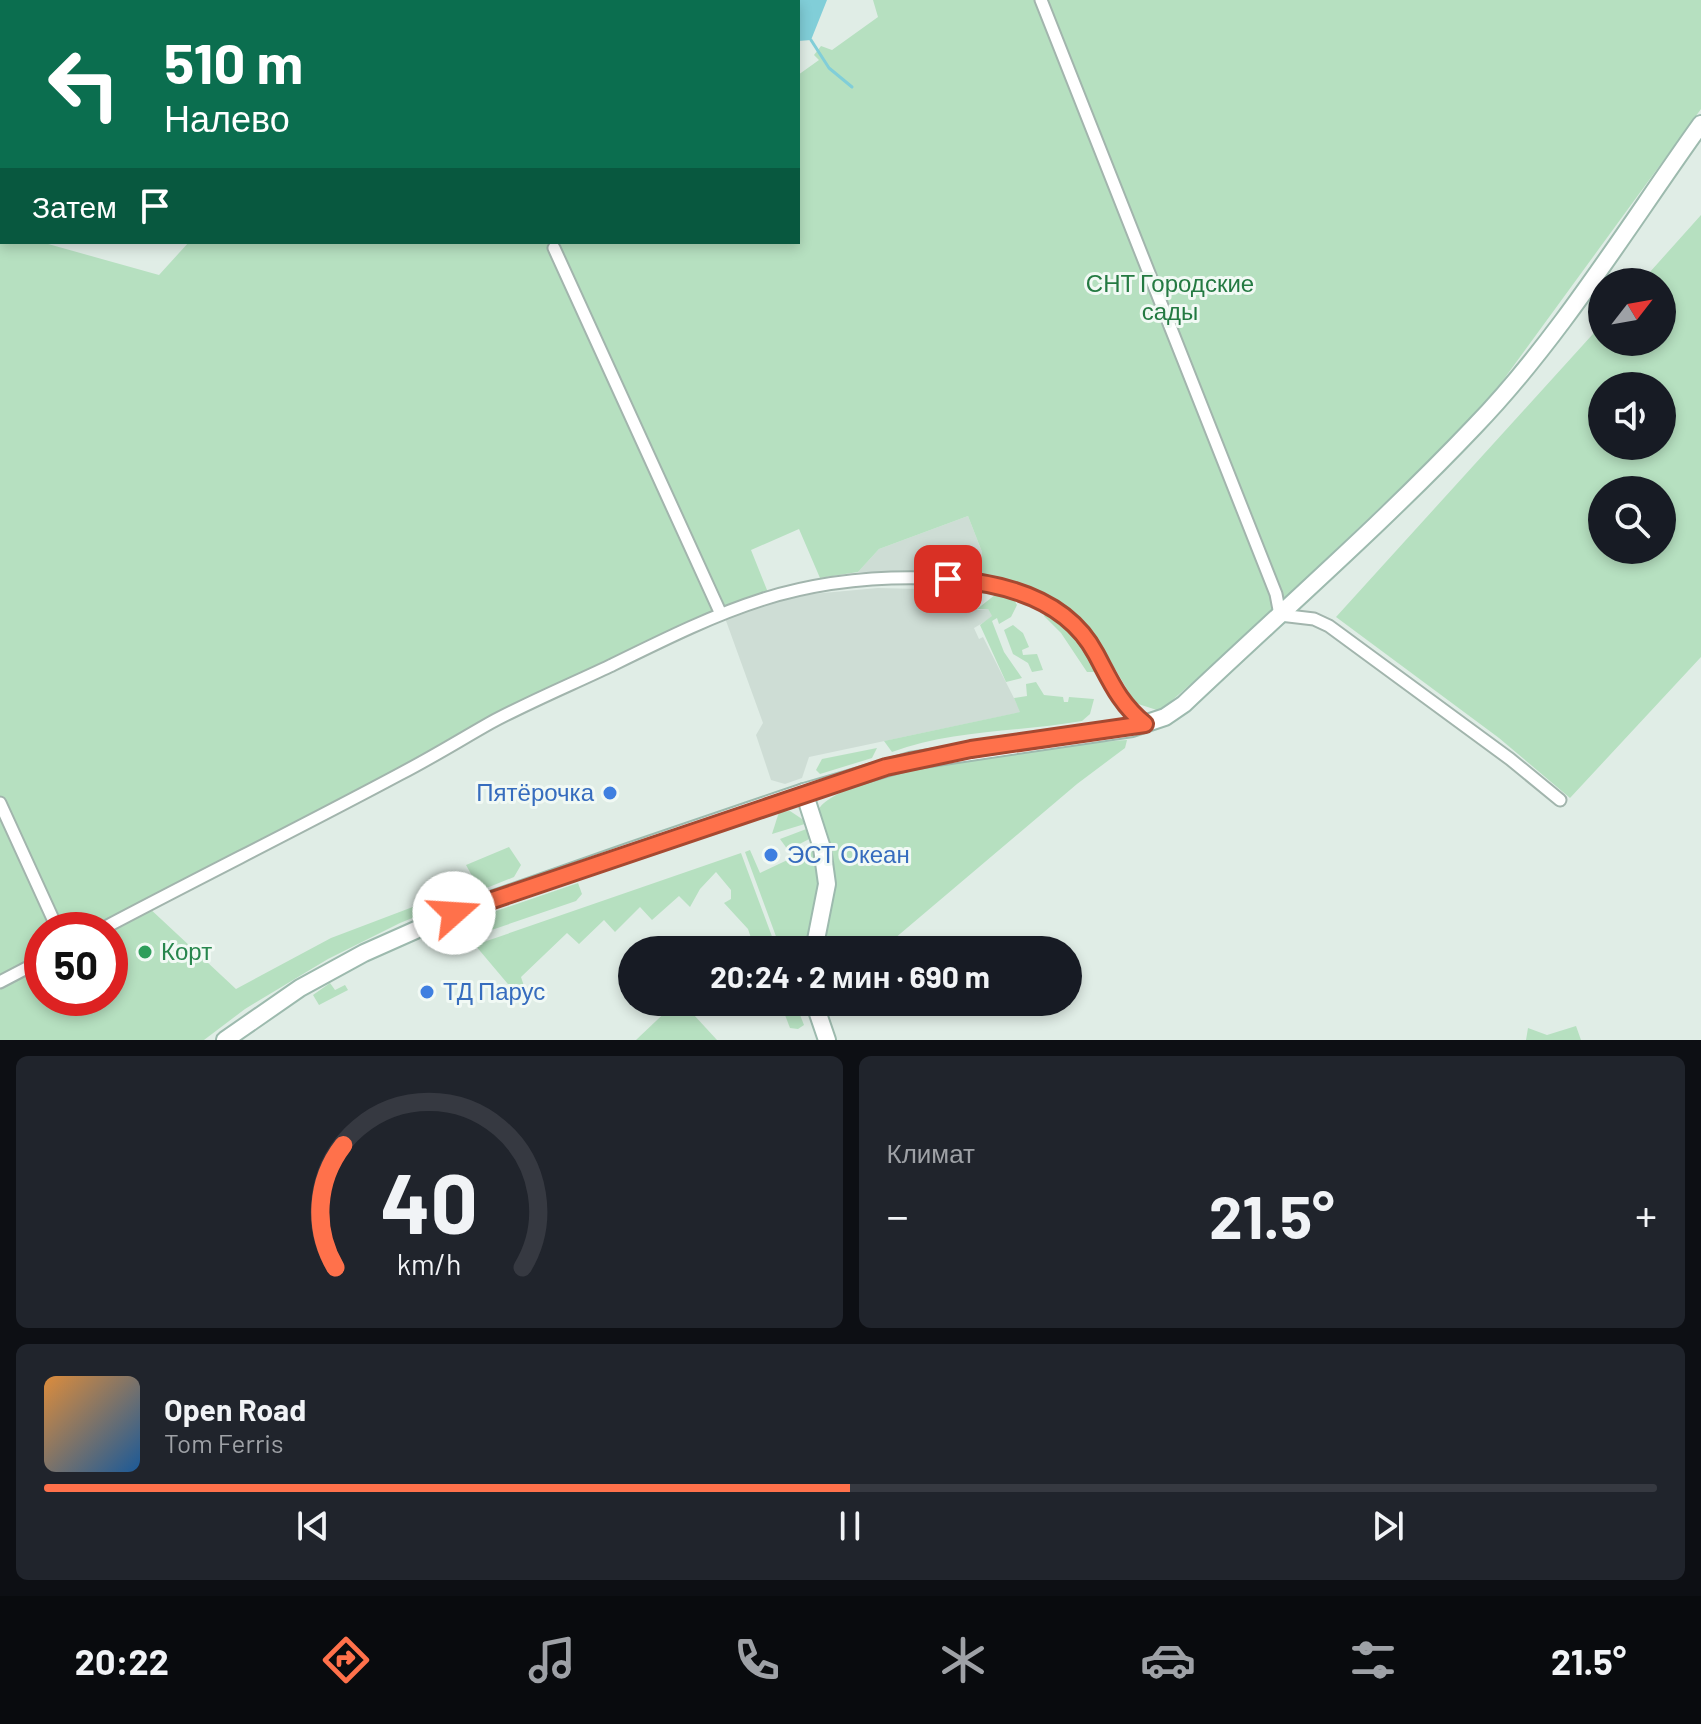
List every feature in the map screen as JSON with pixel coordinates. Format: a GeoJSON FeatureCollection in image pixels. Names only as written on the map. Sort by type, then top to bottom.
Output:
{"type":"FeatureCollection","features":[{"type":"Feature","properties":{"kind":"main road"},"geometry":{"type":"LineString","coordinates":[[225,1040],[300,988],[364,953],[454,913],[804,792],[910,761],[1145,724],[1184,704],[1476,426],[1518,377],[1701,124]]}},
{"type":"Feature","properties":{"kind":"main road"},"geometry":{"type":"LineString","coordinates":[[804,792],[822,848],[827,884],[817,936]]}},
{"type":"Feature","properties":{"kind":"main road"},"geometry":{"type":"LineString","coordinates":[[819,1016],[827,1040]]}},
{"type":"Feature","properties":{"kind":"street"},"geometry":{"type":"LineString","coordinates":[[1041,0],[1276,594],[1280,615],[1314,619],[1329,626],[1510,759],[1560,800]]}},
{"type":"Feature","properties":{"kind":"street"},"geometry":{"type":"LineString","coordinates":[[554,248],[720,612]]}},
{"type":"Feature","properties":{"kind":"street"},"geometry":{"type":"LineString","coordinates":[[128,916],[390,780],[490,723],[720,612],[769,595],[833,581],[921,578],[1000,585],[1059,611],[1078,628],[1124,707],[1145,724]]}},
{"type":"Feature","properties":{"kind":"street"},"geometry":{"type":"LineString","coordinates":[[0,803],[50,912]]}},
{"type":"Feature","properties":{"kind":"street"},"geometry":{"type":"LineString","coordinates":[[0,982],[24,969]]}},
{"type":"Feature","properties":{"kind":"shaded area"},"geometry":{"type":"Polygon","coordinates":[[[968,516],[982,552],[982,574],[858,572],[879,549],[968,516]]]}},
{"type":"Feature","properties":{"kind":"shaded area"},"geometry":{"type":"Polygon","coordinates":[[[878,588],[959,590],[978,610],[988,609],[993,617],[974,628],[979,639],[983,637],[1021,712],[809,757],[802,778],[785,784],[771,780],[756,735],[763,723],[725,618],[756,606],[812,594],[878,588]]]}},
{"type":"Feature","properties":{"kind":"green space","name":"СНТ Городские сады"},"geometry":{"type":"Polygon","coordinates":[[[873,0],[1701,0],[1701,109],[1501,383],[1462,429],[1244,637],[1160,711],[1135,703],[1092,635],[1059,602],[1038,590],[982,574],[982,552],[968,516],[879,549],[858,572],[820,578],[799,529],[751,550],[769,595],[603,669],[147,906],[236,989],[331,938],[476,883],[466,865],[509,847],[521,865],[514,877],[400,923],[328,959],[245,1009],[204,1040],[0,1040],[0,244],[48,244],[159,275],[187,244],[800,244],[800,74],[819,60],[814,55],[821,46],[832,50],[878,17],[873,0]]]}},
{"type":"Feature","properties":{"kind":"green space"},"geometry":{"type":"Polygon","coordinates":[[[1701,215],[1701,657],[1570,798],[1499,738],[1336,617],[1588,339],[1588,356],[1676,356],[1676,268],[1654,268],[1701,215]]]}},
{"type":"Feature","properties":{"kind":"green space"},"geometry":{"type":"Polygon","coordinates":[[[1000,591],[1012,596],[1017,605],[1011,617],[999,624],[997,618],[992,621],[1004,652],[1022,678],[1006,682],[980,625],[992,616],[988,609],[977,609],[1000,591]]]}},
{"type":"Feature","properties":{"kind":"green space"},"geometry":{"type":"Polygon","coordinates":[[[1046,612],[1070,627],[1097,672],[1087,672],[1061,633],[1044,616],[1046,612]]]}},
{"type":"Feature","properties":{"kind":"green space"},"geometry":{"type":"Polygon","coordinates":[[[1013,625],[1023,633],[1029,647],[1022,650],[1023,655],[1037,654],[1043,670],[1032,672],[1028,663],[1013,654],[1004,630],[1013,625]]]}},
{"type":"Feature","properties":{"kind":"green space"},"geometry":{"type":"Polygon","coordinates":[[[1036,682],[1044,695],[1063,697],[1064,702],[1068,702],[1069,697],[1094,699],[1090,714],[1082,721],[962,735],[892,752],[884,741],[1020,712],[1014,698],[1027,696],[1026,684],[1036,682]]]}},
{"type":"Feature","properties":{"kind":"green space"},"geometry":{"type":"Polygon","coordinates":[[[1127,740],[1125,748],[1077,784],[898,936],[822,936],[834,878],[831,852],[818,811],[834,796],[910,771],[1060,746],[1127,740]]]}},
{"type":"Feature","properties":{"kind":"green space"},"geometry":{"type":"Polygon","coordinates":[[[877,748],[872,758],[820,774],[816,770],[822,759],[877,748]]]}},
{"type":"Feature","properties":{"kind":"green space"},"geometry":{"type":"Polygon","coordinates":[[[790,811],[808,823],[772,834],[779,812],[790,811]]]}},
{"type":"Feature","properties":{"kind":"green space"},"geometry":{"type":"Polygon","coordinates":[[[809,828],[813,837],[788,850],[780,839],[809,828]]]}},
{"type":"Feature","properties":{"kind":"green space"},"geometry":{"type":"Polygon","coordinates":[[[817,846],[820,883],[810,936],[776,936],[745,852],[750,850],[760,873],[817,846]]]}},
{"type":"Feature","properties":{"kind":"green space"},"geometry":{"type":"Polygon","coordinates":[[[741,853],[772,936],[750,936],[748,929],[724,903],[731,899],[731,890],[716,872],[700,889],[690,907],[679,896],[652,920],[640,907],[615,932],[604,920],[579,944],[567,933],[521,977],[525,989],[518,996],[475,945],[741,853]]]}},
{"type":"Feature","properties":{"kind":"green space"},"geometry":{"type":"Polygon","coordinates":[[[578,883],[582,894],[576,901],[471,937],[467,930],[476,918],[578,883]]]}},
{"type":"Feature","properties":{"kind":"green space"},"geometry":{"type":"Polygon","coordinates":[[[330,983],[335,990],[345,985],[348,990],[319,1005],[313,995],[330,983]]]}},
{"type":"Feature","properties":{"kind":"green space"},"geometry":{"type":"Polygon","coordinates":[[[661,1016],[695,1016],[717,1040],[636,1040],[661,1016]]]}},
{"type":"Feature","properties":{"kind":"green space"},"geometry":{"type":"Polygon","coordinates":[[[785,1016],[800,1016],[804,1025],[798,1029],[790,1028],[785,1016]]]}},
{"type":"Feature","properties":{"kind":"green space"},"geometry":{"type":"Polygon","coordinates":[[[1576,1026],[1581,1040],[1526,1040],[1528,1028],[1547,1035],[1576,1026]]]}},
{"type":"Feature","properties":{"kind":"water"},"geometry":{"type":"Polygon","coordinates":[[[800,0],[827,0],[811,40],[800,41],[800,0]]]}},
{"type":"Feature","properties":{"kind":"waterway"},"geometry":{"type":"LineString","coordinates":[[811,40],[829,68],[852,87]]}},
{"type":"Feature","properties":{"kind":"place","name":"Пятёрочка"},"geometry":{"type":"Point","coordinates":[610,793]}},
{"type":"Feature","properties":{"kind":"place","name":"ЭСТ Океан"},"geometry":{"type":"Point","coordinates":[771,855]}},
{"type":"Feature","properties":{"kind":"place","name":"Корт"},"geometry":{"type":"Point","coordinates":[145,952]}},
{"type":"Feature","properties":{"kind":"place","name":"ТД Парус"},"geometry":{"type":"Point","coordinates":[427,992]}},
{"type":"Feature","properties":{"kind":"route"},"geometry":{"type":"LineString","coordinates":[[454,913],[804,792],[886,767],[971,749],[1145,724],[1124,707],[1095,652],[1078,628],[1059,611],[1000,585],[948,579]]}}]}
